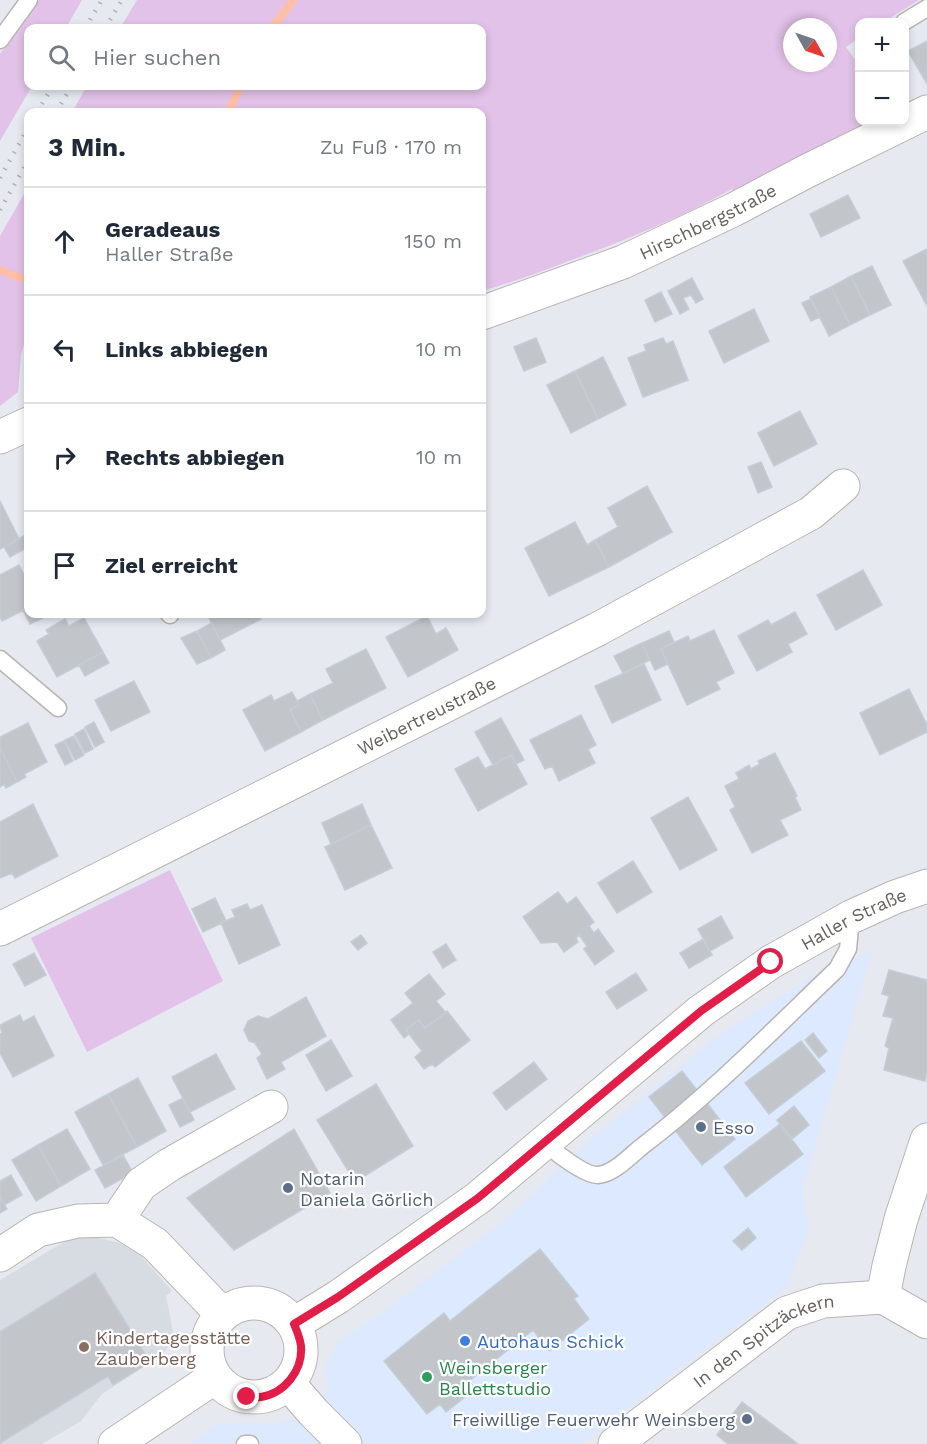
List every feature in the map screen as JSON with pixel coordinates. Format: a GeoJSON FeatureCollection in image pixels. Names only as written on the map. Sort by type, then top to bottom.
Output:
{"type":"FeatureCollection","features":[{"type":"Feature","properties":{"kind":"street","name":"Hirschbergstraße"},"geometry":{"type":"LineString","coordinates":[[486,312],[623,262],[733,210],[927,112]]}},
{"type":"Feature","properties":{"kind":"street"},"geometry":{"type":"LineString","coordinates":[[0,437],[24,426]]}},
{"type":"Feature","properties":{"kind":"street","name":"Weibertreustraße"},"geometry":{"type":"LineString","coordinates":[[0,929],[598,629],[811,513],[843,486]]}},
{"type":"Feature","properties":{"kind":"street","name":"Haller Straße"},"geometry":{"type":"LineString","coordinates":[[294,1324],[338,1297],[478,1198],[701,1011],[771,962],[851,917],[895,897],[927,886]]}},
{"type":"Feature","properties":{"kind":"street"},"geometry":{"type":"LineString","coordinates":[[117,1220],[141,1184],[272,1107]]}},
{"type":"Feature","properties":{"kind":"street"},"geometry":{"type":"LineString","coordinates":[[927,1140],[901,1219],[888,1266],[883,1297],[927,1322]]}},
{"type":"Feature","properties":{"kind":"street"},"geometry":{"type":"LineString","coordinates":[[0,1255],[38,1230],[78,1221],[117,1220],[155,1244],[222,1314]]}},
{"type":"Feature","properties":{"kind":"street","name":"In den Spitzäckern"},"geometry":{"type":"LineString","coordinates":[[615,1444],[787,1313],[823,1301],[883,1297]]}},
{"type":"Feature","properties":{"kind":"street"},"geometry":{"type":"LineString","coordinates":[[260,1302],[273,1306],[294,1324],[301,1348],[300,1361],[288,1383],[275,1392],[261,1397],[247,1397],[232,1392],[220,1384],[211,1372],[206,1347],[209,1335],[222,1314],[234,1307],[260,1302]]}},
{"type":"Feature","properties":{"kind":"street"},"geometry":{"type":"LineString","coordinates":[[115,1444],[215,1377]]}},
{"type":"Feature","properties":{"kind":"street"},"geometry":{"type":"LineString","coordinates":[[288,1383],[345,1444]]}},
{"type":"Feature","properties":{"kind":"lane"},"geometry":{"type":"LineString","coordinates":[[0,40],[29,0]]}},
{"type":"Feature","properties":{"kind":"lane"},"geometry":{"type":"LineString","coordinates":[[909,19],[927,8]]}},
{"type":"Feature","properties":{"kind":"lane"},"geometry":{"type":"LineString","coordinates":[[0,659],[58,708]]}},
{"type":"Feature","properties":{"kind":"lane"},"geometry":{"type":"LineString","coordinates":[[543,1142],[577,1167],[596,1176],[610,1172],[703,1097],[837,969],[848,949],[851,917]]}},
{"type":"Feature","properties":{"kind":"lane"},"geometry":{"type":"LineString","coordinates":[[245,1444],[250,1444]]}},
{"type":"Feature","properties":{"kind":"shaded area"},"geometry":{"type":"Polygon","coordinates":[[[39,0],[82,0],[68,24],[24,24],[24,90],[30,90],[0,141],[0,54],[39,0]]]}},
{"type":"Feature","properties":{"kind":"shaded area"},"geometry":{"type":"Polygon","coordinates":[[[137,0],[919,0],[890,18],[855,18],[855,41],[846,47],[855,59],[855,126],[876,126],[737,195],[732,189],[636,235],[486,290],[486,108],[74,108],[85,90],[486,90],[486,24],[122,24],[137,0]]]}},
{"type":"Feature","properties":{"kind":"shaded area"},"geometry":{"type":"Polygon","coordinates":[[[24,194],[24,344],[18,392],[0,406],[0,236],[24,194]]]}},
{"type":"Feature","properties":{"kind":"shaded area"},"geometry":{"type":"Polygon","coordinates":[[[170,870],[223,981],[87,1052],[31,938],[170,870]]]}},
{"type":"Feature","properties":{"kind":"shaded area"},"geometry":{"type":"Polygon","coordinates":[[[872,951],[802,1191],[809,1230],[786,1288],[581,1444],[190,1444],[218,1424],[282,1423],[306,1413],[328,1391],[326,1365],[338,1342],[385,1311],[504,1221],[593,1137],[721,1034],[813,976],[872,951]]]}},
{"type":"Feature","properties":{"kind":"shaded area","name":"Kindertagesstätte Zauberberg"},"geometry":{"type":"Polygon","coordinates":[[[90,1236],[120,1243],[141,1256],[172,1291],[166,1296],[174,1338],[162,1355],[102,1394],[81,1421],[42,1444],[0,1444],[0,1280],[69,1239],[90,1236]]]}},
{"type":"Feature","properties":{"kind":"building"},"geometry":{"type":"Polygon","coordinates":[[[927,41],[927,84],[909,53],[909,50],[927,41]]]}},
{"type":"Feature","properties":{"kind":"building"},"geometry":{"type":"Polygon","coordinates":[[[848,195],[860,218],[821,237],[810,214],[848,195]]]}},
{"type":"Feature","properties":{"kind":"building"},"geometry":{"type":"Polygon","coordinates":[[[927,249],[927,306],[903,261],[927,249]]]}},
{"type":"Feature","properties":{"kind":"building"},"geometry":{"type":"Polygon","coordinates":[[[872,266],[891,305],[870,315],[851,276],[872,266]]]}},
{"type":"Feature","properties":{"kind":"building"},"geometry":{"type":"Polygon","coordinates":[[[851,276],[870,315],[850,325],[831,287],[851,276]]]}},
{"type":"Feature","properties":{"kind":"building"},"geometry":{"type":"Polygon","coordinates":[[[692,278],[703,299],[696,303],[691,295],[683,298],[689,309],[680,314],[668,291],[692,278]]]}},
{"type":"Feature","properties":{"kind":"building"},"geometry":{"type":"Polygon","coordinates":[[[831,287],[850,325],[829,336],[810,297],[831,287]]]}},
{"type":"Feature","properties":{"kind":"building"},"geometry":{"type":"Polygon","coordinates":[[[661,292],[672,314],[655,322],[645,300],[661,292]]]}},
{"type":"Feature","properties":{"kind":"building"},"geometry":{"type":"Polygon","coordinates":[[[811,299],[820,317],[811,321],[802,303],[811,299]]]}},
{"type":"Feature","properties":{"kind":"building"},"geometry":{"type":"Polygon","coordinates":[[[754,309],[769,341],[724,363],[709,331],[754,309]]]}},
{"type":"Feature","properties":{"kind":"building"},"geometry":{"type":"Polygon","coordinates":[[[536,338],[546,362],[524,371],[514,347],[536,338]]]}},
{"type":"Feature","properties":{"kind":"building"},"geometry":{"type":"Polygon","coordinates":[[[663,338],[666,344],[673,341],[688,380],[643,397],[628,358],[646,351],[644,345],[663,338]]]}},
{"type":"Feature","properties":{"kind":"building"},"geometry":{"type":"Polygon","coordinates":[[[603,357],[626,405],[598,419],[575,371],[603,357]]]}},
{"type":"Feature","properties":{"kind":"building"},"geometry":{"type":"Polygon","coordinates":[[[575,371],[598,419],[571,433],[547,385],[575,371]]]}},
{"type":"Feature","properties":{"kind":"building"},"geometry":{"type":"Polygon","coordinates":[[[800,411],[817,444],[774,466],[758,433],[800,411]]]}},
{"type":"Feature","properties":{"kind":"building"},"geometry":{"type":"Polygon","coordinates":[[[761,462],[772,487],[758,493],[748,467],[761,462]]]}},
{"type":"Feature","properties":{"kind":"building"},"geometry":{"type":"Polygon","coordinates":[[[647,486],[672,532],[609,567],[595,540],[618,527],[608,508],[647,486]]]}},
{"type":"Feature","properties":{"kind":"building"},"geometry":{"type":"Polygon","coordinates":[[[0,501],[19,539],[0,549],[0,501]]]}},
{"type":"Feature","properties":{"kind":"building"},"geometry":{"type":"Polygon","coordinates":[[[575,522],[587,545],[595,540],[609,567],[549,596],[525,548],[575,522]]]}},
{"type":"Feature","properties":{"kind":"building"},"geometry":{"type":"Polygon","coordinates":[[[24,536],[24,549],[10,557],[4,547],[24,536]]]}},
{"type":"Feature","properties":{"kind":"building"},"geometry":{"type":"Polygon","coordinates":[[[19,565],[24,575],[24,610],[2,621],[0,617],[0,575],[19,565]]]}},
{"type":"Feature","properties":{"kind":"building"},"geometry":{"type":"Polygon","coordinates":[[[863,570],[882,605],[836,630],[817,595],[863,570]]]}},
{"type":"Feature","properties":{"kind":"building"},"geometry":{"type":"Polygon","coordinates":[[[795,612],[807,634],[788,644],[792,652],[757,671],[738,636],[768,620],[771,625],[795,612]]]}},
{"type":"Feature","properties":{"kind":"building"},"geometry":{"type":"Polygon","coordinates":[[[27,618],[43,618],[30,624],[27,618]]]}},
{"type":"Feature","properties":{"kind":"building"},"geometry":{"type":"Polygon","coordinates":[[[84,618],[103,652],[57,677],[37,641],[49,634],[46,630],[65,619],[69,626],[84,618]]]}},
{"type":"Feature","properties":{"kind":"building"},"geometry":{"type":"Polygon","coordinates":[[[209,618],[261,619],[220,640],[209,618]]]}},
{"type":"Feature","properties":{"kind":"building"},"geometry":{"type":"Polygon","coordinates":[[[423,618],[428,618],[436,634],[446,628],[458,650],[408,677],[386,637],[423,618]]]}},
{"type":"Feature","properties":{"kind":"building"},"geometry":{"type":"Polygon","coordinates":[[[212,623],[225,650],[211,658],[197,631],[212,623]]]}},
{"type":"Feature","properties":{"kind":"building"},"geometry":{"type":"Polygon","coordinates":[[[714,630],[734,673],[716,682],[720,689],[687,705],[661,649],[688,636],[690,641],[714,630]]]}},
{"type":"Feature","properties":{"kind":"building"},"geometry":{"type":"Polygon","coordinates":[[[197,631],[211,658],[197,664],[181,638],[197,631]]]}},
{"type":"Feature","properties":{"kind":"building"},"geometry":{"type":"Polygon","coordinates":[[[669,631],[674,642],[661,649],[668,664],[655,670],[642,643],[669,631]]]}},
{"type":"Feature","properties":{"kind":"building"},"geometry":{"type":"Polygon","coordinates":[[[642,643],[650,660],[623,673],[614,656],[642,643]]]}},
{"type":"Feature","properties":{"kind":"building"},"geometry":{"type":"Polygon","coordinates":[[[366,649],[386,688],[323,720],[310,694],[333,683],[326,669],[366,649]]]}},
{"type":"Feature","properties":{"kind":"building"},"geometry":{"type":"Polygon","coordinates":[[[103,652],[109,663],[85,676],[79,665],[103,652]]]}},
{"type":"Feature","properties":{"kind":"building"},"geometry":{"type":"Polygon","coordinates":[[[644,664],[661,700],[612,723],[595,686],[644,664]]]}},
{"type":"Feature","properties":{"kind":"building"},"geometry":{"type":"Polygon","coordinates":[[[134,681],[150,712],[111,731],[95,700],[134,681]]]}},
{"type":"Feature","properties":{"kind":"building"},"geometry":{"type":"Polygon","coordinates":[[[909,689],[927,725],[927,732],[880,755],[860,713],[909,689]]]}},
{"type":"Feature","properties":{"kind":"building"},"geometry":{"type":"Polygon","coordinates":[[[292,692],[299,705],[290,710],[301,732],[265,751],[243,710],[271,695],[274,701],[292,692]]]}},
{"type":"Feature","properties":{"kind":"building"},"geometry":{"type":"Polygon","coordinates":[[[310,694],[323,720],[301,732],[290,710],[299,705],[297,701],[310,694]]]}},
{"type":"Feature","properties":{"kind":"building"},"geometry":{"type":"Polygon","coordinates":[[[581,715],[596,745],[588,749],[595,763],[559,781],[552,766],[545,769],[530,740],[581,715]]]}},
{"type":"Feature","properties":{"kind":"building"},"geometry":{"type":"Polygon","coordinates":[[[501,718],[524,760],[516,764],[511,755],[493,765],[475,732],[501,718]]]}},
{"type":"Feature","properties":{"kind":"building"},"geometry":{"type":"Polygon","coordinates":[[[94,722],[104,742],[95,747],[85,727],[94,722]]]}},
{"type":"Feature","properties":{"kind":"building"},"geometry":{"type":"Polygon","coordinates":[[[28,723],[47,762],[24,774],[26,777],[17,782],[0,747],[0,737],[28,723]]]}},
{"type":"Feature","properties":{"kind":"building"},"geometry":{"type":"Polygon","coordinates":[[[84,729],[93,749],[85,753],[75,734],[84,729]]]}},
{"type":"Feature","properties":{"kind":"building"},"geometry":{"type":"Polygon","coordinates":[[[74,736],[84,755],[75,760],[65,740],[74,736]]]}},
{"type":"Feature","properties":{"kind":"building"},"geometry":{"type":"Polygon","coordinates":[[[64,741],[73,761],[65,765],[55,745],[64,741]]]}},
{"type":"Feature","properties":{"kind":"building"},"geometry":{"type":"Polygon","coordinates":[[[0,747],[17,782],[6,788],[4,784],[0,787],[0,747]]]}},
{"type":"Feature","properties":{"kind":"building"},"geometry":{"type":"Polygon","coordinates":[[[775,753],[797,796],[795,797],[801,810],[780,820],[788,835],[752,853],[730,810],[735,807],[725,786],[739,779],[736,773],[749,765],[751,769],[760,764],[758,761],[775,753]]]}},
{"type":"Feature","properties":{"kind":"building"},"geometry":{"type":"Polygon","coordinates":[[[511,755],[527,784],[478,811],[455,769],[478,757],[485,769],[511,755]]]}},
{"type":"Feature","properties":{"kind":"building"},"geometry":{"type":"Polygon","coordinates":[[[688,797],[717,850],[680,870],[651,818],[688,797]]]}},
{"type":"Feature","properties":{"kind":"building"},"geometry":{"type":"Polygon","coordinates":[[[33,804],[58,856],[15,878],[12,873],[0,878],[0,822],[33,804]]]}},
{"type":"Feature","properties":{"kind":"building"},"geometry":{"type":"Polygon","coordinates":[[[362,804],[371,825],[331,844],[322,823],[362,804]]]}},
{"type":"Feature","properties":{"kind":"building"},"geometry":{"type":"Polygon","coordinates":[[[371,825],[392,868],[345,890],[325,847],[371,825]]]}},
{"type":"Feature","properties":{"kind":"building"},"geometry":{"type":"Polygon","coordinates":[[[633,861],[652,892],[617,913],[598,883],[633,861]]]}},
{"type":"Feature","properties":{"kind":"building"},"geometry":{"type":"Polygon","coordinates":[[[558,892],[567,904],[576,897],[594,922],[589,926],[594,933],[598,929],[614,951],[595,965],[584,949],[587,946],[579,935],[576,938],[578,942],[564,952],[557,942],[541,943],[523,917],[558,892]]]}},
{"type":"Feature","properties":{"kind":"building"},"geometry":{"type":"Polygon","coordinates":[[[215,898],[226,921],[203,932],[192,909],[215,898]]]}},
{"type":"Feature","properties":{"kind":"building"},"geometry":{"type":"Polygon","coordinates":[[[247,904],[250,910],[262,905],[280,945],[239,964],[221,923],[235,917],[232,910],[247,904]]]}},
{"type":"Feature","properties":{"kind":"building"},"geometry":{"type":"Polygon","coordinates":[[[721,916],[733,938],[710,951],[698,929],[721,916]]]}},
{"type":"Feature","properties":{"kind":"building"},"geometry":{"type":"Polygon","coordinates":[[[361,935],[367,943],[358,950],[351,942],[361,935]]]}},
{"type":"Feature","properties":{"kind":"building"},"geometry":{"type":"Polygon","coordinates":[[[703,939],[712,955],[689,968],[680,953],[703,939]]]}},
{"type":"Feature","properties":{"kind":"building"},"geometry":{"type":"Polygon","coordinates":[[[446,944],[456,960],[443,968],[433,952],[446,944]]]}},
{"type":"Feature","properties":{"kind":"building"},"geometry":{"type":"Polygon","coordinates":[[[34,953],[46,975],[25,986],[13,964],[34,953]]]}},
{"type":"Feature","properties":{"kind":"building"},"geometry":{"type":"Polygon","coordinates":[[[889,970],[927,980],[927,1071],[925,1081],[884,1070],[889,1048],[885,1046],[893,1018],[883,1016],[889,996],[882,994],[889,970]]]}},
{"type":"Feature","properties":{"kind":"building"},"geometry":{"type":"Polygon","coordinates":[[[636,973],[647,990],[617,1009],[606,992],[636,973]]]}},
{"type":"Feature","properties":{"kind":"building"},"geometry":{"type":"Polygon","coordinates":[[[429,974],[445,994],[436,1001],[446,1013],[425,1028],[419,1020],[406,1030],[409,1034],[404,1038],[391,1020],[413,1003],[405,993],[429,974]]]}},
{"type":"Feature","properties":{"kind":"building"},"geometry":{"type":"Polygon","coordinates":[[[306,997],[326,1036],[281,1062],[285,1069],[267,1079],[257,1058],[262,1054],[255,1043],[249,1041],[244,1030],[248,1021],[258,1016],[268,1019],[306,997]]]}},
{"type":"Feature","properties":{"kind":"building"},"geometry":{"type":"Polygon","coordinates":[[[447,1011],[470,1040],[435,1067],[432,1064],[424,1069],[415,1057],[422,1051],[406,1030],[419,1020],[425,1028],[447,1011]]]}},
{"type":"Feature","properties":{"kind":"building"},"geometry":{"type":"Polygon","coordinates":[[[20,1015],[23,1022],[34,1016],[54,1056],[13,1077],[0,1053],[0,1034],[2,1033],[0,1025],[20,1015]]]}},
{"type":"Feature","properties":{"kind":"building"},"geometry":{"type":"Polygon","coordinates":[[[813,1033],[827,1051],[819,1058],[805,1040],[813,1033]]]}},
{"type":"Feature","properties":{"kind":"building"},"geometry":{"type":"Polygon","coordinates":[[[331,1040],[352,1076],[326,1091],[306,1055],[331,1040]]]}},
{"type":"Feature","properties":{"kind":"building"},"geometry":{"type":"Polygon","coordinates":[[[801,1041],[825,1071],[769,1114],[745,1083],[801,1041]]]}},
{"type":"Feature","properties":{"kind":"building"},"geometry":{"type":"Polygon","coordinates":[[[216,1054],[235,1089],[190,1112],[172,1077],[216,1054]]]}},
{"type":"Feature","properties":{"kind":"building"},"geometry":{"type":"Polygon","coordinates":[[[534,1062],[547,1079],[506,1110],[493,1093],[534,1062]]]}},
{"type":"Feature","properties":{"kind":"building"},"geometry":{"type":"Polygon","coordinates":[[[682,1071],[735,1139],[702,1165],[649,1097],[682,1071]]]}},
{"type":"Feature","properties":{"kind":"building"},"geometry":{"type":"Polygon","coordinates":[[[138,1078],[166,1131],[137,1147],[108,1094],[138,1078]]]}},
{"type":"Feature","properties":{"kind":"building"},"geometry":{"type":"Polygon","coordinates":[[[376,1084],[413,1146],[355,1182],[317,1120],[376,1084]]]}},
{"type":"Feature","properties":{"kind":"building"},"geometry":{"type":"Polygon","coordinates":[[[108,1094],[137,1147],[103,1165],[75,1112],[108,1094]]]}},
{"type":"Feature","properties":{"kind":"building"},"geometry":{"type":"Polygon","coordinates":[[[183,1098],[194,1120],[180,1127],[169,1105],[183,1098]]]}},
{"type":"Feature","properties":{"kind":"building"},"geometry":{"type":"Polygon","coordinates":[[[794,1106],[809,1125],[792,1139],[777,1120],[794,1106]]]}},
{"type":"Feature","properties":{"kind":"building"},"geometry":{"type":"Polygon","coordinates":[[[780,1124],[803,1154],[746,1197],[724,1167],[780,1124]]]}},
{"type":"Feature","properties":{"kind":"building"},"geometry":{"type":"Polygon","coordinates":[[[67,1129],[90,1169],[61,1186],[38,1145],[67,1129]]]}},
{"type":"Feature","properties":{"kind":"building"},"geometry":{"type":"Polygon","coordinates":[[[294,1129],[330,1193],[234,1250],[187,1198],[294,1129]]]}},
{"type":"Feature","properties":{"kind":"building"},"geometry":{"type":"Polygon","coordinates":[[[38,1145],[61,1186],[36,1201],[12,1160],[38,1145]]]}},
{"type":"Feature","properties":{"kind":"building"},"geometry":{"type":"Polygon","coordinates":[[[123,1155],[133,1173],[105,1188],[95,1170],[123,1155]]]}},
{"type":"Feature","properties":{"kind":"building"},"geometry":{"type":"Polygon","coordinates":[[[11,1175],[22,1195],[4,1205],[0,1197],[0,1181],[11,1175]]]}},
{"type":"Feature","properties":{"kind":"building"},"geometry":{"type":"Polygon","coordinates":[[[0,1197],[7,1209],[0,1213],[0,1197]]]}},
{"type":"Feature","properties":{"kind":"building"},"geometry":{"type":"Polygon","coordinates":[[[748,1228],[756,1238],[742,1250],[733,1241],[748,1228]]]}},
{"type":"Feature","properties":{"kind":"building","name":"Autohaus Schick"},"geometry":{"type":"Polygon","coordinates":[[[540,1249],[578,1296],[574,1299],[589,1319],[549,1351],[533,1330],[469,1381],[475,1389],[446,1412],[440,1404],[427,1414],[384,1361],[444,1313],[450,1321],[540,1249]]]}},
{"type":"Feature","properties":{"kind":"building"},"geometry":{"type":"Polygon","coordinates":[[[95,1273],[150,1362],[113,1385],[108,1376],[0,1443],[0,1332],[95,1273]]]}},
{"type":"Feature","properties":{"kind":"building","name":"Freiwillige Feuerwehr Weinsberg"},"geometry":{"type":"Polygon","coordinates":[[[742,1402],[798,1444],[728,1444],[717,1435],[742,1402]]]}},
{"type":"Feature","properties":{"kind":"waterway"},"geometry":{"type":"LineString","coordinates":[[275,24],[293,0]]}},
{"type":"Feature","properties":{"kind":"waterway"},"geometry":{"type":"LineString","coordinates":[[230,108],[239,90]]}},
{"type":"Feature","properties":{"kind":"waterway"},"geometry":{"type":"LineString","coordinates":[[0,270],[24,278]]}},
{"type":"Feature","properties":{"kind":"railway"},"geometry":{"type":"LineString","coordinates":[[87,24],[102,0]]}},
{"type":"Feature","properties":{"kind":"railway"},"geometry":{"type":"LineString","coordinates":[[107,24],[122,0]]}},
{"type":"Feature","properties":{"kind":"railway"},"geometry":{"type":"LineString","coordinates":[[39,108],[51,90]]}},
{"type":"Feature","properties":{"kind":"railway"},"geometry":{"type":"LineString","coordinates":[[58,108],[70,90]]}},
{"type":"Feature","properties":{"kind":"railway"},"geometry":{"type":"LineString","coordinates":[[0,178],[24,135]]}},
{"type":"Feature","properties":{"kind":"railway"},"geometry":{"type":"LineString","coordinates":[[0,210],[24,168]]}},
{"type":"Feature","properties":{"kind":"place","name":"Esso"},"geometry":{"type":"Point","coordinates":[701,1127]}},
{"type":"Feature","properties":{"kind":"place","name":"Notarin Daniela Görlich"},"geometry":{"type":"Point","coordinates":[288,1188]}},
{"type":"Feature","properties":{"kind":"place","name":"Autohaus Schick"},"geometry":{"type":"Point","coordinates":[465,1341]}},
{"type":"Feature","properties":{"kind":"place","name":"Kindertagesstätte Zauberberg"},"geometry":{"type":"Point","coordinates":[84,1347]}},
{"type":"Feature","properties":{"kind":"place","name":"Weinsberger Ballettstudio"},"geometry":{"type":"Point","coordinates":[427,1377]}},
{"type":"Feature","properties":{"kind":"place","name":"Freiwillige Feuerwehr Weinsberg"},"geometry":{"type":"Point","coordinates":[747,1419]}},
{"type":"Feature","properties":{"kind":"route"},"geometry":{"type":"LineString","coordinates":[[247,1397],[261,1397],[275,1392],[288,1383],[295,1373],[300,1361],[301,1348],[294,1324],[338,1297],[478,1198],[701,1011],[771,962]]}}]}
